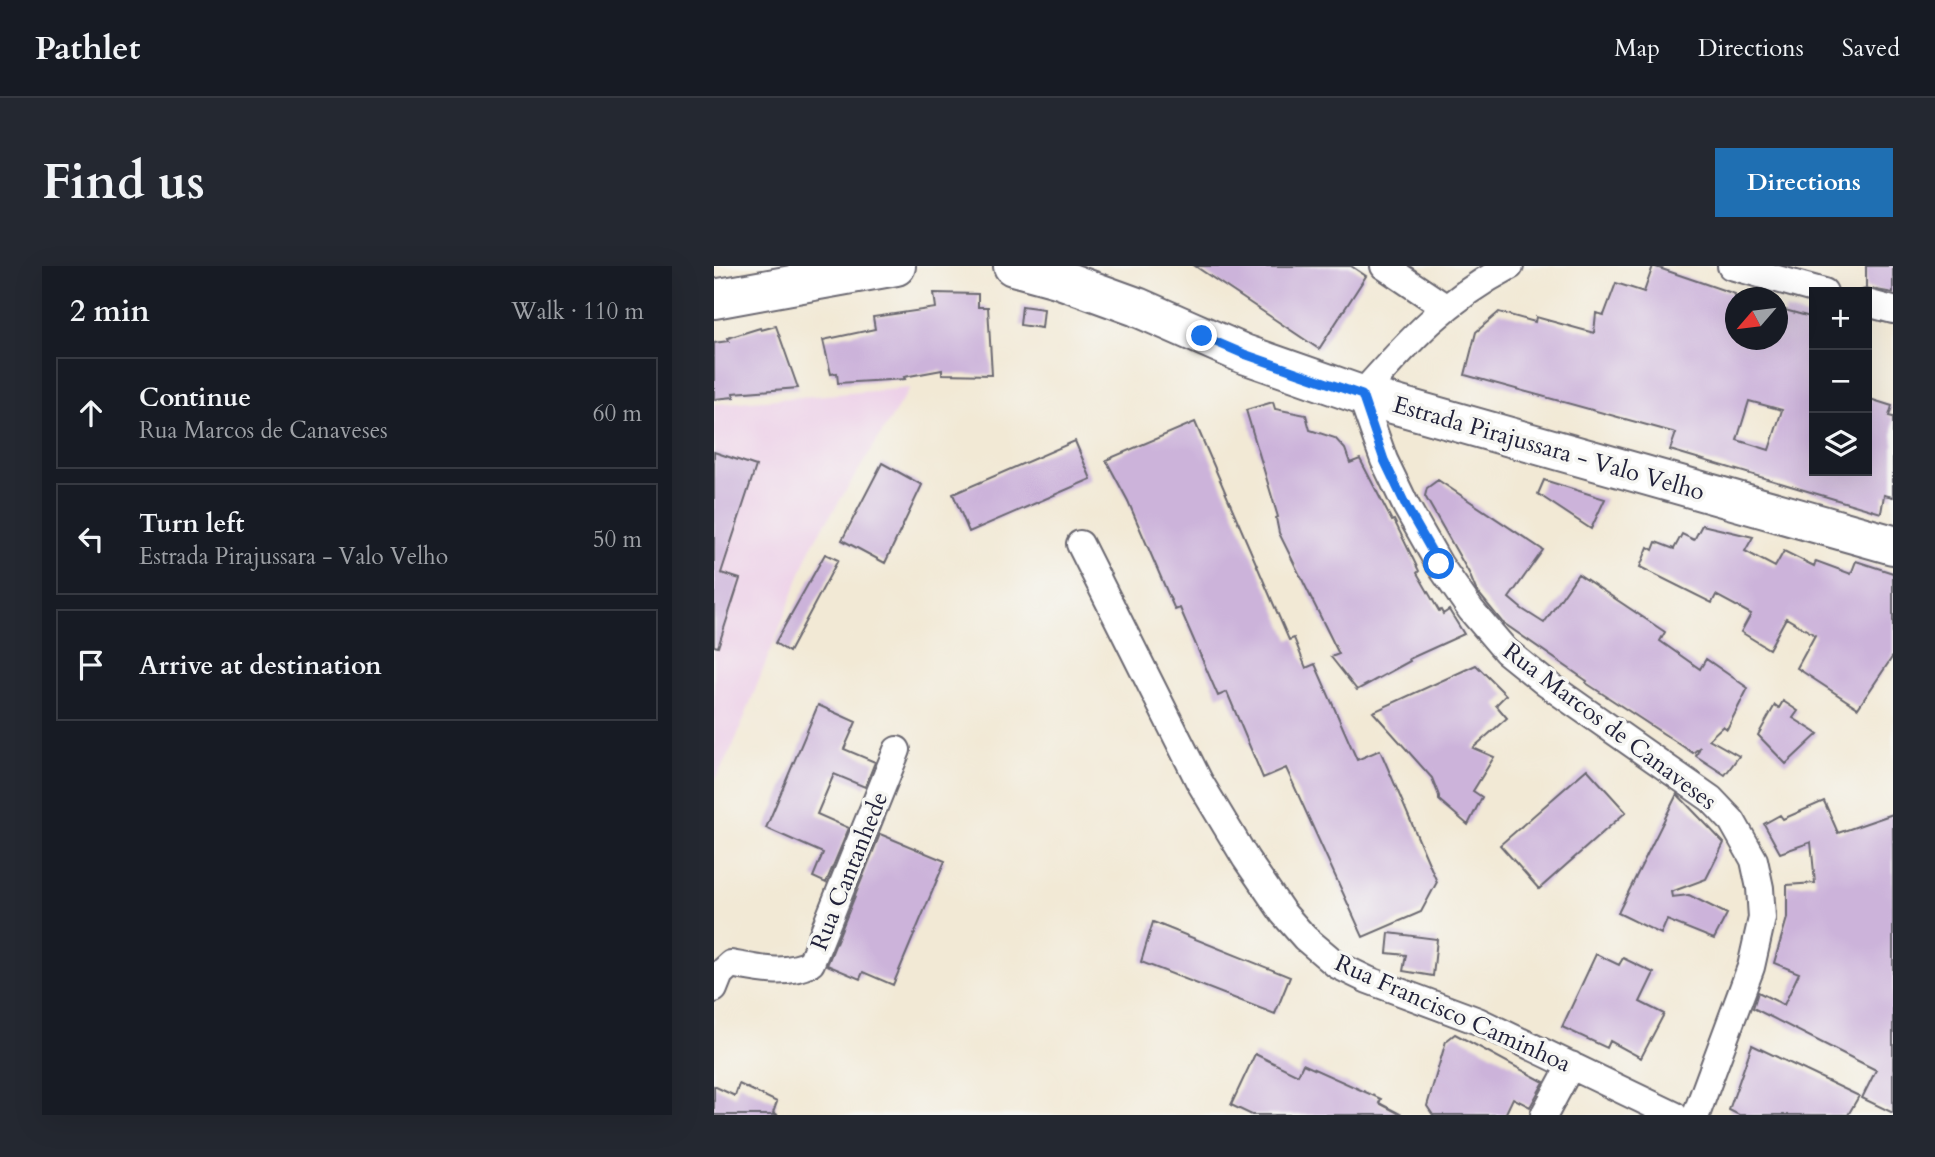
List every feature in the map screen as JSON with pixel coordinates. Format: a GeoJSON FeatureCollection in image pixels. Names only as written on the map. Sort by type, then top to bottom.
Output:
{"type":"FeatureCollection","features":[{"type":"Feature","properties":{"kind":"main road"},"geometry":{"type":"LineString","coordinates":[[714,299],[855,269],[896,266]]}},
{"type":"Feature","properties":{"kind":"main road","name":"Estrada Pirajussara - Valo Velho"},"geometry":{"type":"LineString","coordinates":[[1013,266],[1056,278],[1137,307],[1244,354],[1362,395],[1893,545]]}},
{"type":"Feature","properties":{"kind":"street"},"geometry":{"type":"LineString","coordinates":[[1384,266],[1445,307]]}},
{"type":"Feature","properties":{"kind":"street"},"geometry":{"type":"LineString","coordinates":[[1362,395],[1401,350],[1445,307],[1510,266]]}},
{"type":"Feature","properties":{"kind":"street"},"geometry":{"type":"LineString","coordinates":[[1731,266],[1809,288]]}},
{"type":"Feature","properties":{"kind":"street"},"geometry":{"type":"LineString","coordinates":[[1872,304],[1893,310]]}},
{"type":"Feature","properties":{"kind":"street","name":"Rua Marcos de Canaveses"},"geometry":{"type":"LineString","coordinates":[[1362,395],[1384,460],[1406,506],[1439,564],[1471,610],[1506,651],[1547,684],[1711,799],[1732,821],[1754,860],[1760,888],[1762,918],[1751,967],[1696,1115]]}},
{"type":"Feature","properties":{"kind":"street","name":"Rua Francisco Caminhoa"},"geometry":{"type":"LineString","coordinates":[[1080,544],[1199,781],[1246,859],[1283,913],[1305,938],[1337,965],[1368,980],[1478,1021],[1674,1115]]}},
{"type":"Feature","properties":{"kind":"street","name":"Rua Cantanhede"},"geometry":{"type":"LineString","coordinates":[[714,989],[720,974],[731,964],[774,971],[797,970],[811,963],[897,750]]}},
{"type":"Feature","properties":{"kind":"street"},"geometry":{"type":"LineString","coordinates":[[1544,1115],[1570,1065]]}},
{"type":"Feature","properties":{"kind":"shaded area"},"geometry":{"type":"Polygon","coordinates":[[[910,388],[812,545],[734,744],[714,782],[714,404],[910,388]]]}},
{"type":"Feature","properties":{"kind":"building"},"geometry":{"type":"Polygon","coordinates":[[[1195,266],[1351,266],[1366,276],[1319,349],[1195,266]]]}},
{"type":"Feature","properties":{"kind":"building"},"geometry":{"type":"Polygon","coordinates":[[[1653,266],[1725,291],[1725,350],[1788,350],[1788,311],[1809,317],[1809,476],[1872,476],[1872,400],[1892,406],[1889,416],[1893,417],[1893,497],[1884,495],[1881,513],[1670,450],[1676,433],[1465,375],[1476,332],[1499,312],[1535,322],[1536,317],[1594,333],[1596,313],[1604,315],[1616,283],[1644,292],[1653,266]],[[1749,401],[1737,440],[1769,450],[1782,410],[1749,401]]]}},
{"type":"Feature","properties":{"kind":"building"},"geometry":{"type":"Polygon","coordinates":[[[1866,266],[1893,266],[1893,293],[1866,287],[1866,266]]]}},
{"type":"Feature","properties":{"kind":"building"},"geometry":{"type":"Polygon","coordinates":[[[934,293],[978,294],[978,307],[988,307],[992,375],[942,374],[942,370],[904,377],[905,379],[838,383],[837,373],[831,374],[823,340],[875,329],[873,317],[936,308],[934,293]]]}},
{"type":"Feature","properties":{"kind":"building"},"geometry":{"type":"Polygon","coordinates":[[[1022,306],[1044,309],[1042,328],[1020,325],[1022,306]]]}},
{"type":"Feature","properties":{"kind":"building"},"geometry":{"type":"Polygon","coordinates":[[[776,326],[798,388],[733,393],[734,397],[714,399],[714,343],[729,341],[728,338],[760,328],[761,330],[776,326]]]}},
{"type":"Feature","properties":{"kind":"building"},"geometry":{"type":"Polygon","coordinates":[[[1273,402],[1275,409],[1306,415],[1310,430],[1335,438],[1345,449],[1350,463],[1360,459],[1439,611],[1443,614],[1449,610],[1464,634],[1409,659],[1410,661],[1357,690],[1331,657],[1339,654],[1279,533],[1278,517],[1246,410],[1273,402]]]}},
{"type":"Feature","properties":{"kind":"building"},"geometry":{"type":"Polygon","coordinates":[[[1195,422],[1289,640],[1294,638],[1306,668],[1315,664],[1357,760],[1380,750],[1437,882],[1421,912],[1363,937],[1286,768],[1263,778],[1227,692],[1218,696],[1180,608],[1175,610],[1128,501],[1106,460],[1195,422]]]}},
{"type":"Feature","properties":{"kind":"building"},"geometry":{"type":"Polygon","coordinates":[[[1075,441],[1091,479],[969,532],[953,494],[1075,441]]]}},
{"type":"Feature","properties":{"kind":"building"},"geometry":{"type":"Polygon","coordinates":[[[714,452],[756,466],[721,573],[740,579],[718,647],[714,646],[714,452]]]}},
{"type":"Feature","properties":{"kind":"building"},"geometry":{"type":"Polygon","coordinates":[[[882,463],[922,485],[885,563],[842,540],[882,463]]]}},
{"type":"Feature","properties":{"kind":"building"},"geometry":{"type":"Polygon","coordinates":[[[1438,480],[1543,550],[1509,598],[1522,609],[1544,623],[1578,574],[1665,632],[1660,641],[1700,669],[1706,659],[1748,688],[1727,729],[1723,726],[1709,739],[1739,756],[1725,775],[1696,756],[1700,747],[1693,753],[1586,683],[1587,681],[1502,622],[1476,590],[1425,496],[1427,488],[1438,480]]]}},
{"type":"Feature","properties":{"kind":"building"},"geometry":{"type":"Polygon","coordinates":[[[1544,480],[1605,499],[1591,529],[1538,494],[1544,480]]]}},
{"type":"Feature","properties":{"kind":"building"},"geometry":{"type":"Polygon","coordinates":[[[1702,525],[1753,537],[1745,551],[1775,567],[1784,551],[1814,566],[1816,561],[1851,574],[1856,561],[1893,573],[1893,656],[1858,708],[1797,668],[1815,635],[1786,618],[1769,649],[1741,632],[1751,614],[1716,595],[1712,603],[1640,567],[1648,547],[1653,550],[1656,542],[1674,549],[1682,534],[1694,540],[1702,525]]]}},
{"type":"Feature","properties":{"kind":"building"},"geometry":{"type":"Polygon","coordinates":[[[825,554],[838,560],[789,652],[775,643],[825,554]]]}},
{"type":"Feature","properties":{"kind":"building"},"geometry":{"type":"Polygon","coordinates":[[[1476,665],[1506,695],[1496,705],[1507,718],[1473,748],[1494,757],[1473,791],[1482,797],[1468,825],[1439,800],[1432,778],[1373,712],[1476,665]]]}},
{"type":"Feature","properties":{"kind":"building"},"geometry":{"type":"Polygon","coordinates":[[[1783,701],[1798,711],[1793,718],[1818,734],[1786,764],[1758,735],[1775,705],[1779,708],[1783,701]]]}},
{"type":"Feature","properties":{"kind":"building"},"geometry":{"type":"Polygon","coordinates":[[[818,705],[856,722],[844,749],[875,762],[865,787],[834,774],[817,814],[849,828],[826,883],[813,877],[823,853],[766,828],[818,705]]]}},
{"type":"Feature","properties":{"kind":"building"},"geometry":{"type":"Polygon","coordinates":[[[1587,769],[1626,812],[1539,889],[1500,845],[1587,769]]]}},
{"type":"Feature","properties":{"kind":"building"},"geometry":{"type":"Polygon","coordinates":[[[1677,794],[1724,843],[1706,879],[1671,892],[1672,897],[1689,895],[1727,914],[1714,939],[1667,920],[1661,934],[1618,913],[1677,794]]]}},
{"type":"Feature","properties":{"kind":"building"},"geometry":{"type":"Polygon","coordinates":[[[1824,801],[1838,833],[1893,814],[1893,1113],[1862,1098],[1876,1070],[1753,1008],[1758,992],[1784,1005],[1799,973],[1774,963],[1787,918],[1787,885],[1815,883],[1811,842],[1780,853],[1764,824],[1780,815],[1783,819],[1824,801]]]}},
{"type":"Feature","properties":{"kind":"building"},"geometry":{"type":"Polygon","coordinates":[[[880,834],[945,861],[893,985],[863,972],[860,979],[827,965],[880,834]]]}},
{"type":"Feature","properties":{"kind":"building"},"geometry":{"type":"Polygon","coordinates":[[[1153,922],[1290,977],[1275,1014],[1141,962],[1153,922]]]}},
{"type":"Feature","properties":{"kind":"building"},"geometry":{"type":"Polygon","coordinates":[[[1389,933],[1437,939],[1433,976],[1403,971],[1406,955],[1387,953],[1389,933]]]}},
{"type":"Feature","properties":{"kind":"building"},"geometry":{"type":"Polygon","coordinates":[[[1596,954],[1619,965],[1623,958],[1654,973],[1640,1002],[1664,1014],[1641,1058],[1610,1041],[1607,1048],[1562,1027],[1596,954]]]}},
{"type":"Feature","properties":{"kind":"building"},"geometry":{"type":"Polygon","coordinates":[[[1455,1034],[1544,1082],[1530,1107],[1513,1098],[1505,1115],[1433,1115],[1427,1106],[1446,1041],[1455,1034]]]}},
{"type":"Feature","properties":{"kind":"building"},"geometry":{"type":"Polygon","coordinates":[[[1752,1045],[1859,1096],[1848,1115],[1739,1115],[1729,1110],[1752,1045]]]}},
{"type":"Feature","properties":{"kind":"building"},"geometry":{"type":"Polygon","coordinates":[[[1255,1054],[1298,1075],[1303,1064],[1381,1099],[1379,1103],[1402,1115],[1252,1115],[1231,1105],[1255,1054]]]}},
{"type":"Feature","properties":{"kind":"building"},"geometry":{"type":"Polygon","coordinates":[[[739,1084],[777,1102],[773,1113],[778,1115],[714,1115],[714,1086],[735,1096],[739,1084]]]}},
{"type":"Feature","properties":{"kind":"route"},"geometry":{"type":"LineString","coordinates":[[1202,336],[1244,354],[1362,395],[1384,460],[1439,564]]}}]}
